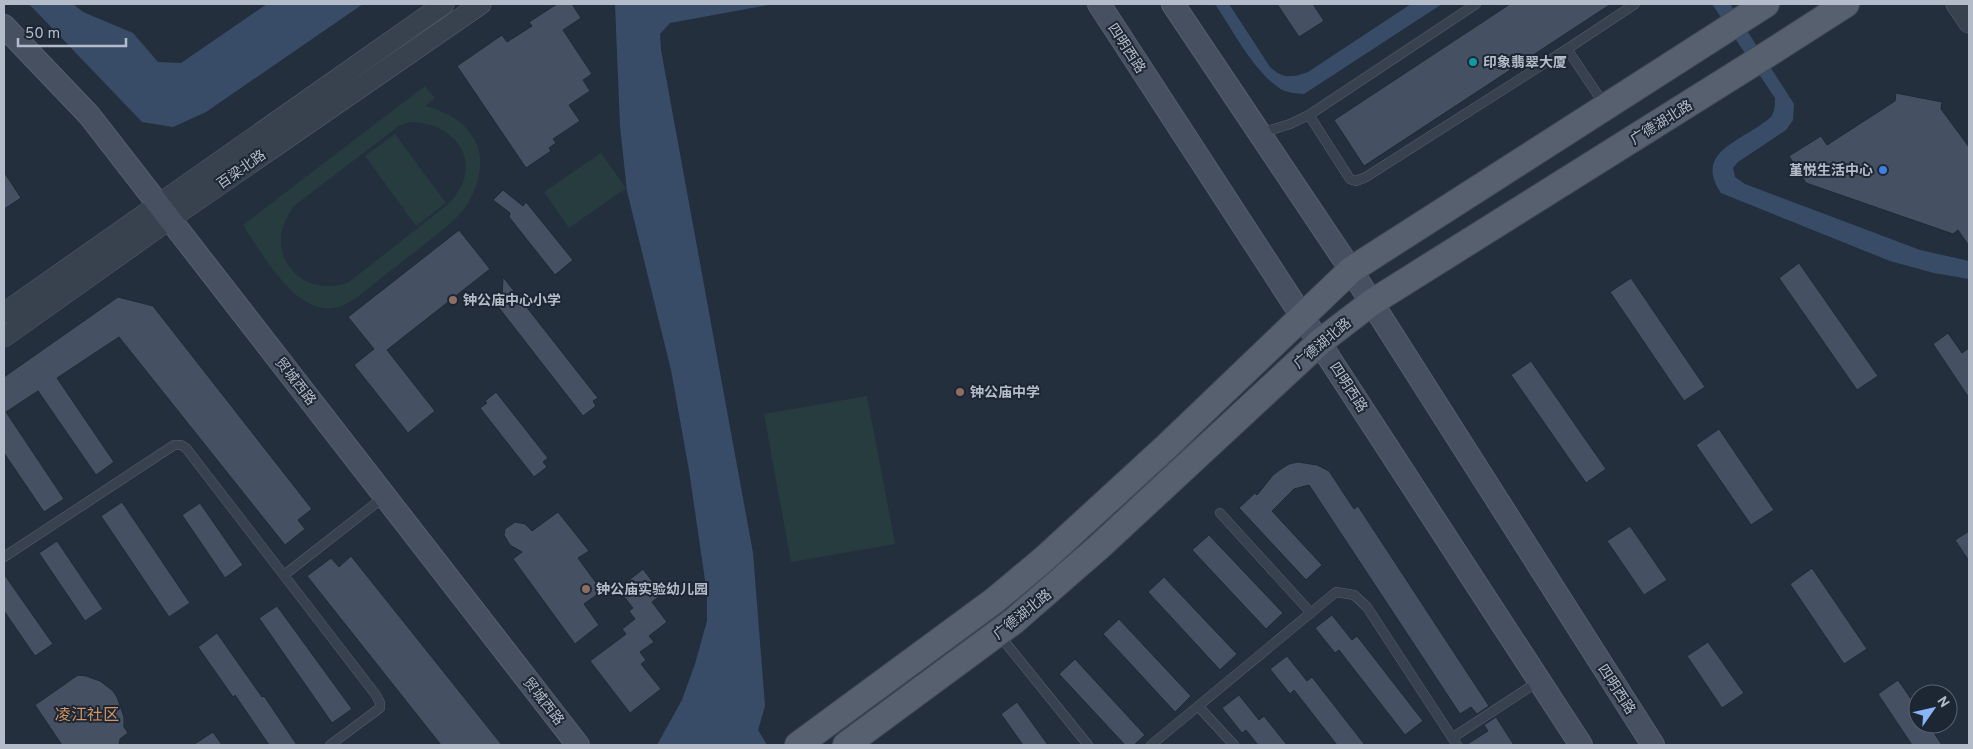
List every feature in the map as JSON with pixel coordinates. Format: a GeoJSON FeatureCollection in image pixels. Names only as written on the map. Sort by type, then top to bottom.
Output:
{"type":"FeatureCollection","features":[{"type":"Feature","properties":{"kind":"main road","name":"四明西路"},"geometry":{"type":"LineString","coordinates":[[1173,4],[1351,270],[1653,745]]}},
{"type":"Feature","properties":{"kind":"main road","name":"广德湖北路"},"geometry":{"type":"LineString","coordinates":[[798,745],[995,600],[1081,527],[1351,270],[1766,4]]}},
{"type":"Feature","properties":{"kind":"main road","name":"广德湖北路"},"geometry":{"type":"LineString","coordinates":[[846,745],[1014,622],[1093,553],[1320,342],[1371,303],[1846,4]]}},
{"type":"Feature","properties":{"kind":"main road","name":"四明西路"},"geometry":{"type":"LineString","coordinates":[[1102,8],[1582,745]]}},
{"type":"Feature","properties":{"kind":"main road","name":"贸城西路"},"geometry":{"type":"LineString","coordinates":[[4,26],[89,115],[578,745]]}},
{"type":"Feature","properties":{"kind":"street","name":"百梁北路"},"geometry":{"type":"LineString","coordinates":[[4,337],[165,211],[444,4]]}},
{"type":"Feature","properties":{"kind":"street","name":"百梁北路"},"geometry":{"type":"LineString","coordinates":[[4,313],[165,211],[480,4]]}},
{"type":"Feature","properties":{"kind":"street"},"geometry":{"type":"LineString","coordinates":[[1956,4],[1969,23]]}},
{"type":"Feature","properties":{"kind":"lane"},"geometry":{"type":"LineString","coordinates":[[1260,134],[1290,124],[1309,115],[1476,4]]}},
{"type":"Feature","properties":{"kind":"lane"},"geometry":{"type":"LineString","coordinates":[[1309,115],[1350,179],[1356,181],[1366,177],[1635,4]]}},
{"type":"Feature","properties":{"kind":"lane"},"geometry":{"type":"LineString","coordinates":[[1566,49],[1605,106]]}},
{"type":"Feature","properties":{"kind":"lane"},"geometry":{"type":"LineString","coordinates":[[4,557],[174,445],[181,445],[186,448],[284,575],[376,695],[380,703],[380,708],[375,714],[330,745]]}},
{"type":"Feature","properties":{"kind":"lane"},"geometry":{"type":"LineString","coordinates":[[284,575],[385,496]]}},
{"type":"Feature","properties":{"kind":"lane"},"geometry":{"type":"LineString","coordinates":[[1220,513],[1311,613]]}},
{"type":"Feature","properties":{"kind":"lane"},"geometry":{"type":"LineString","coordinates":[[1150,745],[1336,592],[1354,595],[1367,607],[1455,742],[1540,681]]}},
{"type":"Feature","properties":{"kind":"lane"},"geometry":{"type":"LineString","coordinates":[[998,634],[1088,745]]}},
{"type":"Feature","properties":{"kind":"lane"},"geometry":{"type":"LineString","coordinates":[[1198,706],[1234,745]]}},
{"type":"Feature","properties":{"kind":"green space"},"geometry":{"type":"Polygon","coordinates":[[[425,86],[435,98],[425,106],[441,111],[461,123],[472,135],[479,151],[479,176],[473,193],[461,213],[355,299],[342,306],[326,308],[311,304],[297,295],[272,268],[243,225],[425,86]],[[409,122],[399,126],[295,205],[281,233],[282,250],[286,262],[302,279],[312,284],[324,286],[337,286],[349,282],[447,205],[459,191],[465,176],[466,162],[462,150],[454,139],[442,130],[427,124],[409,122]]]}},
{"type":"Feature","properties":{"kind":"green space"},"geometry":{"type":"Polygon","coordinates":[[[395,134],[446,203],[416,226],[365,156],[395,134]]]}},
{"type":"Feature","properties":{"kind":"green space"},"geometry":{"type":"Polygon","coordinates":[[[601,153],[626,188],[569,228],[544,192],[601,153]]]}},
{"type":"Feature","properties":{"kind":"green space"},"geometry":{"type":"Polygon","coordinates":[[[867,396],[895,544],[791,562],[764,414],[867,396]]]}},
{"type":"Feature","properties":{"kind":"water"},"geometry":{"type":"Polygon","coordinates":[[[29,4],[73,4],[83,12],[133,33],[158,62],[181,63],[267,4],[363,4],[206,112],[173,127],[142,122],[29,4]]]}},
{"type":"Feature","properties":{"kind":"water"},"geometry":{"type":"Polygon","coordinates":[[[615,4],[774,4],[670,23],[660,34],[661,50],[753,553],[765,706],[758,730],[767,745],[657,745],[682,700],[695,664],[707,621],[707,594],[689,470],[671,370],[627,191],[620,126],[615,4]]]}},
{"type":"Feature","properties":{"kind":"water"},"geometry":{"type":"Polygon","coordinates":[[[1215,4],[1229,4],[1270,67],[1279,74],[1288,76],[1308,72],[1411,4],[1442,4],[1304,94],[1284,90],[1269,80],[1252,60],[1215,4]]]}},
{"type":"Feature","properties":{"kind":"water"},"geometry":{"type":"Polygon","coordinates":[[[1712,4],[1730,4],[1794,104],[1793,120],[1786,130],[1738,162],[1733,168],[1735,177],[1745,184],[1920,250],[1969,261],[1969,279],[1934,273],[1890,261],[1721,193],[1714,180],[1713,169],[1715,160],[1720,152],[1729,145],[1771,117],[1775,106],[1775,98],[1712,4]]]}},
{"type":"Feature","properties":{"kind":"building"},"geometry":{"type":"Polygon","coordinates":[[[557,4],[572,4],[581,18],[563,30],[592,74],[583,80],[590,91],[569,105],[580,121],[553,139],[556,143],[549,148],[551,151],[526,168],[457,66],[502,35],[507,42],[532,26],[529,22],[557,4]]]}},
{"type":"Feature","properties":{"kind":"building"},"geometry":{"type":"Polygon","coordinates":[[[1277,4],[1313,4],[1324,21],[1299,37],[1277,4]]]}},
{"type":"Feature","properties":{"kind":"building","name":"印象翡翠大厦"},"geometry":{"type":"Polygon","coordinates":[[[1510,4],[1611,4],[1364,166],[1334,120],[1510,4]]]}},
{"type":"Feature","properties":{"kind":"building","name":"堇悦生活中心"},"geometry":{"type":"Polygon","coordinates":[[[1896,93],[1942,102],[1941,109],[1969,147],[1969,246],[1958,230],[1953,234],[1806,183],[1789,156],[1821,136],[1827,145],[1895,101],[1896,93]]]}},
{"type":"Feature","properties":{"kind":"building"},"geometry":{"type":"Polygon","coordinates":[[[4,172],[21,198],[4,209],[4,172]]]}},
{"type":"Feature","properties":{"kind":"building"},"geometry":{"type":"Polygon","coordinates":[[[503,190],[523,206],[526,202],[573,260],[555,275],[509,217],[510,213],[493,200],[503,190]]]}},
{"type":"Feature","properties":{"kind":"building"},"geometry":{"type":"Polygon","coordinates":[[[459,230],[490,269],[387,350],[435,411],[408,433],[354,365],[374,349],[348,317],[459,230]]]}},
{"type":"Feature","properties":{"kind":"building"},"geometry":{"type":"Polygon","coordinates":[[[1799,263],[1878,376],[1857,390],[1779,278],[1799,263]]]}},
{"type":"Feature","properties":{"kind":"building"},"geometry":{"type":"Polygon","coordinates":[[[503,277],[598,398],[593,401],[596,406],[583,416],[496,304],[502,300],[503,277]]]}},
{"type":"Feature","properties":{"kind":"building"},"geometry":{"type":"Polygon","coordinates":[[[1631,278],[1705,387],[1684,401],[1610,292],[1631,278]]]}},
{"type":"Feature","properties":{"kind":"building"},"geometry":{"type":"Polygon","coordinates":[[[118,297],[153,306],[312,509],[298,520],[305,529],[285,545],[119,337],[57,378],[114,462],[96,475],[38,391],[6,412],[64,499],[44,512],[4,453],[4,377],[118,297]]]}},
{"type":"Feature","properties":{"kind":"building"},"geometry":{"type":"Polygon","coordinates":[[[1948,333],[1962,353],[1969,348],[1969,398],[1933,344],[1948,333]]]}},
{"type":"Feature","properties":{"kind":"building"},"geometry":{"type":"Polygon","coordinates":[[[1531,361],[1606,469],[1586,483],[1511,375],[1531,361]]]}},
{"type":"Feature","properties":{"kind":"building"},"geometry":{"type":"Polygon","coordinates":[[[496,392],[548,458],[543,462],[547,467],[534,477],[480,408],[496,392]]]}},
{"type":"Feature","properties":{"kind":"building"},"geometry":{"type":"Polygon","coordinates":[[[1719,429],[1774,510],[1751,525],[1696,445],[1719,429]]]}},
{"type":"Feature","properties":{"kind":"building"},"geometry":{"type":"Polygon","coordinates":[[[1298,462],[1317,465],[1329,471],[1354,509],[1358,506],[1489,706],[1477,714],[1471,707],[1460,714],[1309,485],[1294,489],[1272,511],[1322,565],[1306,580],[1239,508],[1255,493],[1257,495],[1273,475],[1289,464],[1298,462]]]}},
{"type":"Feature","properties":{"kind":"building"},"geometry":{"type":"Polygon","coordinates":[[[122,502],[190,603],[169,617],[101,516],[122,502]]]}},
{"type":"Feature","properties":{"kind":"building"},"geometry":{"type":"Polygon","coordinates":[[[200,503],[243,565],[225,578],[182,515],[200,503]]]}},
{"type":"Feature","properties":{"kind":"building"},"geometry":{"type":"Polygon","coordinates":[[[558,512],[589,551],[578,558],[602,591],[584,604],[599,625],[575,644],[513,559],[522,552],[510,545],[504,535],[505,529],[515,522],[525,524],[532,531],[558,512]]]}},
{"type":"Feature","properties":{"kind":"building"},"geometry":{"type":"Polygon","coordinates":[[[1630,526],[1667,580],[1644,595],[1607,541],[1630,526]]]}},
{"type":"Feature","properties":{"kind":"building"},"geometry":{"type":"Polygon","coordinates":[[[1969,531],[1969,561],[1955,540],[1969,531]]]}},
{"type":"Feature","properties":{"kind":"building"},"geometry":{"type":"Polygon","coordinates":[[[1209,535],[1283,613],[1266,629],[1192,550],[1209,535]]]}},
{"type":"Feature","properties":{"kind":"building"},"geometry":{"type":"Polygon","coordinates":[[[57,541],[103,609],[85,621],[39,553],[57,541]]]}},
{"type":"Feature","properties":{"kind":"building"},"geometry":{"type":"Polygon","coordinates":[[[351,556],[502,745],[441,745],[307,576],[331,558],[339,567],[351,556]]]}},
{"type":"Feature","properties":{"kind":"building"},"geometry":{"type":"Polygon","coordinates":[[[1812,568],[1867,649],[1844,664],[1790,584],[1812,568]]]}},
{"type":"Feature","properties":{"kind":"building"},"geometry":{"type":"Polygon","coordinates":[[[643,569],[662,594],[652,602],[667,622],[649,636],[654,642],[640,652],[646,660],[641,664],[661,689],[630,713],[590,661],[626,634],[622,629],[635,619],[629,611],[633,608],[618,589],[643,569]]]}},
{"type":"Feature","properties":{"kind":"building"},"geometry":{"type":"Polygon","coordinates":[[[4,574],[53,644],[35,656],[4,611],[4,574]]]}},
{"type":"Feature","properties":{"kind":"building"},"geometry":{"type":"Polygon","coordinates":[[[1164,577],[1237,654],[1220,670],[1148,592],[1164,577]]]}},
{"type":"Feature","properties":{"kind":"building"},"geometry":{"type":"Polygon","coordinates":[[[277,606],[352,709],[332,723],[259,618],[277,606]]]}},
{"type":"Feature","properties":{"kind":"building"},"geometry":{"type":"Polygon","coordinates":[[[1332,615],[1352,640],[1357,636],[1423,721],[1405,735],[1339,650],[1335,653],[1315,628],[1332,615]]]}},
{"type":"Feature","properties":{"kind":"building"},"geometry":{"type":"Polygon","coordinates":[[[1119,619],[1191,696],[1175,712],[1103,634],[1119,619]]]}},
{"type":"Feature","properties":{"kind":"building"},"geometry":{"type":"Polygon","coordinates":[[[217,633],[262,697],[264,696],[297,745],[269,745],[235,695],[233,697],[198,647],[217,633]]]}},
{"type":"Feature","properties":{"kind":"building"},"geometry":{"type":"Polygon","coordinates":[[[1708,642],[1744,693],[1722,708],[1687,656],[1708,642]]]}},
{"type":"Feature","properties":{"kind":"building"},"geometry":{"type":"Polygon","coordinates":[[[1287,656],[1307,681],[1312,677],[1365,745],[1337,745],[1294,690],[1290,694],[1270,669],[1287,656]]]}},
{"type":"Feature","properties":{"kind":"building"},"geometry":{"type":"Polygon","coordinates":[[[1075,659],[1145,735],[1134,745],[1125,745],[1059,674],[1075,659]]]}},
{"type":"Feature","properties":{"kind":"building"},"geometry":{"type":"Polygon","coordinates":[[[78,675],[100,681],[113,691],[117,697],[124,717],[124,727],[128,733],[120,739],[119,745],[62,745],[35,705],[78,675]]]}},
{"type":"Feature","properties":{"kind":"building"},"geometry":{"type":"Polygon","coordinates":[[[1898,680],[1908,694],[1908,734],[1935,734],[1942,745],[1912,745],[1878,694],[1898,680]]]}},
{"type":"Feature","properties":{"kind":"building"},"geometry":{"type":"Polygon","coordinates":[[[1239,695],[1259,720],[1264,716],[1287,745],[1258,745],[1246,730],[1242,733],[1222,708],[1239,695]]]}},
{"type":"Feature","properties":{"kind":"building"},"geometry":{"type":"Polygon","coordinates":[[[1017,702],[1048,745],[1023,745],[1001,714],[1017,702]]]}},
{"type":"Feature","properties":{"kind":"building"},"geometry":{"type":"Polygon","coordinates":[[[1496,717],[1514,745],[1466,745],[1488,731],[1484,725],[1496,717]]]}},
{"type":"Feature","properties":{"kind":"building"},"geometry":{"type":"Polygon","coordinates":[[[213,732],[222,745],[193,745],[213,732]]]}},
{"type":"Feature","properties":{"kind":"place","name":"印象翡翠大厦"},"geometry":{"type":"Point","coordinates":[1473,62]}},
{"type":"Feature","properties":{"kind":"place","name":"堇悦生活中心"},"geometry":{"type":"Point","coordinates":[1883,170]}},
{"type":"Feature","properties":{"kind":"place","name":"钟公庙中心小学"},"geometry":{"type":"Point","coordinates":[453,300]}},
{"type":"Feature","properties":{"kind":"place","name":"钟公庙中学"},"geometry":{"type":"Point","coordinates":[960,392]}},
{"type":"Feature","properties":{"kind":"place","name":"钟公庙实验幼儿园"},"geometry":{"type":"Point","coordinates":[586,589]}},
{"type":"Feature","properties":{"kind":"district","name":"凌江社区"},"geometry":{"type":"Point","coordinates":[87,714]}}]}
